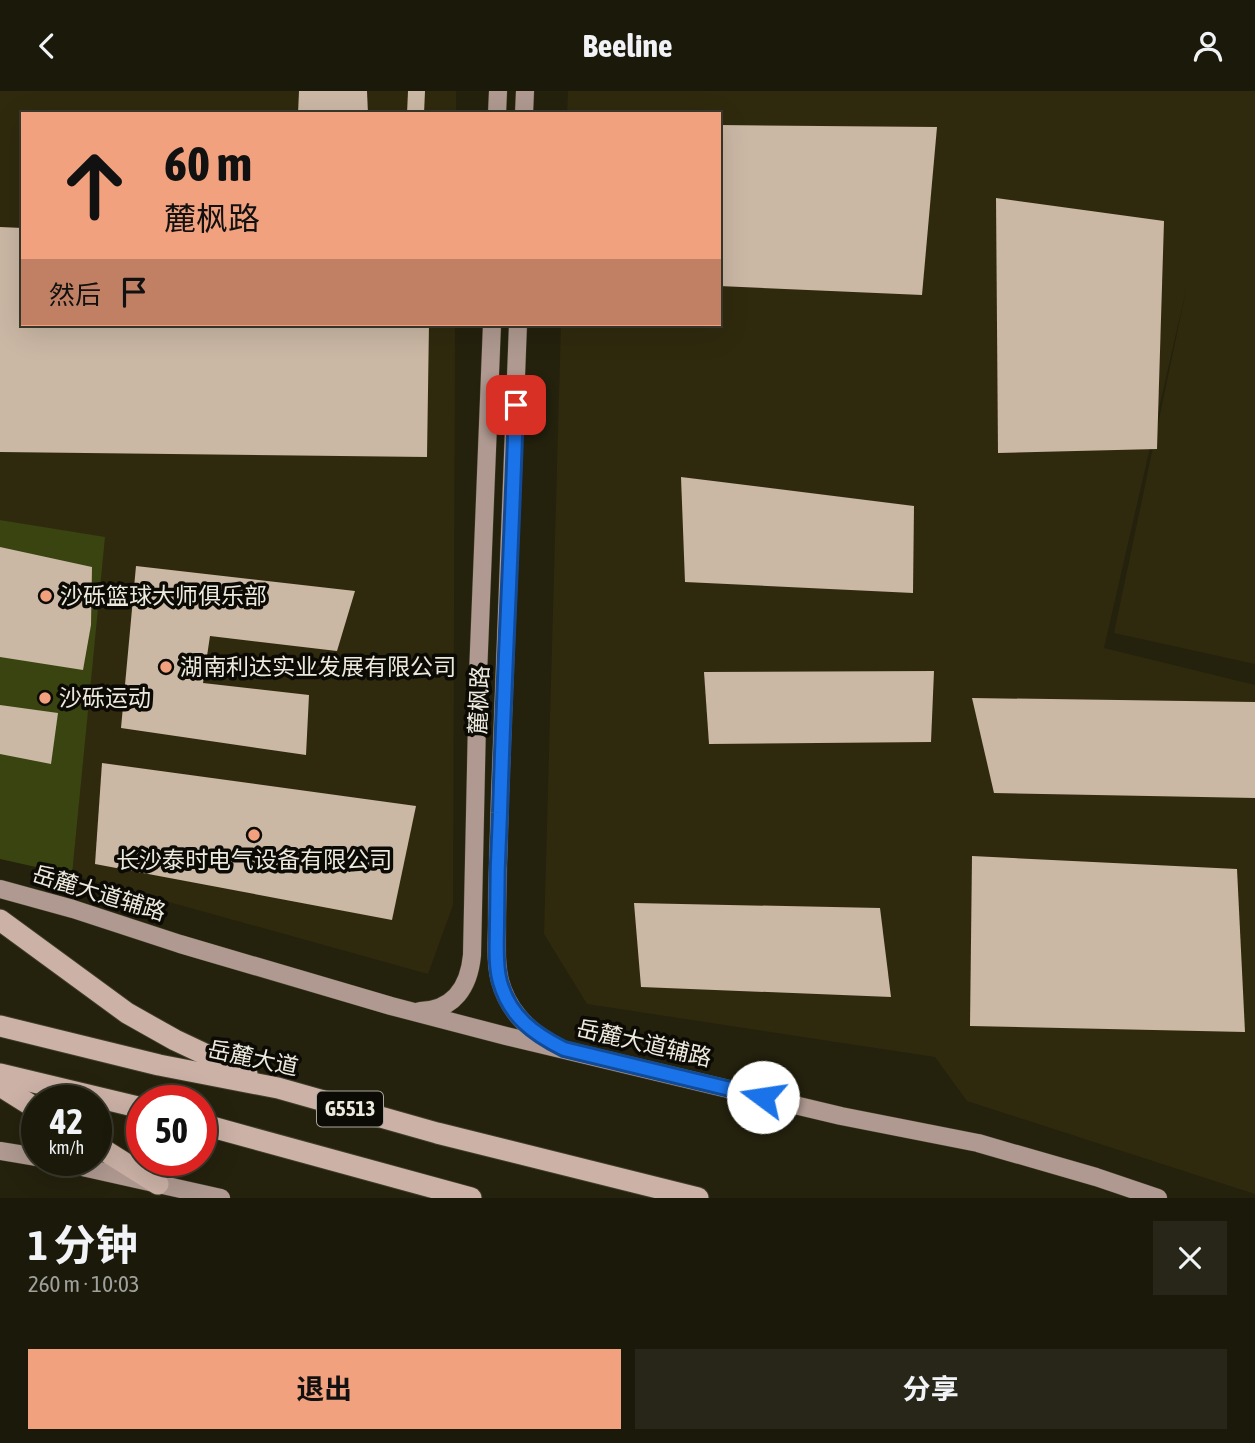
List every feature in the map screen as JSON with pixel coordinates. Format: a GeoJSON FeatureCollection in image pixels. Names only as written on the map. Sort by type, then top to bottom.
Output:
{"type":"FeatureCollection","features":[{"type":"Feature","properties":{"kind":"highway"},"geometry":{"type":"LineString","coordinates":[[0,919],[127,1013],[175,1040],[278,1089]]}},
{"type":"Feature","properties":{"kind":"highway","name":"岳麓大道"},"geometry":{"type":"LineString","coordinates":[[0,1026],[159,1065],[278,1089],[437,1133],[698,1198]]}},
{"type":"Feature","properties":{"kind":"highway"},"geometry":{"type":"LineString","coordinates":[[0,1074],[126,1104]]}},
{"type":"Feature","properties":{"kind":"highway"},"geometry":{"type":"LineString","coordinates":[[0,1086],[21,1098]]}},
{"type":"Feature","properties":{"kind":"highway","name":"G5513"},"geometry":{"type":"LineString","coordinates":[[217,1127],[471,1198]]}},
{"type":"Feature","properties":{"kind":"highway"},"geometry":{"type":"LineString","coordinates":[[112,1155],[158,1184]]}},
{"type":"Feature","properties":{"kind":"main road"},"geometry":{"type":"LineString","coordinates":[[497,112],[498,91]]}},
{"type":"Feature","properties":{"kind":"main road"},"geometry":{"type":"LineString","coordinates":[[524,112],[525,91]]}},
{"type":"Feature","properties":{"kind":"main road"},"geometry":{"type":"LineString","coordinates":[[409,1011],[435,1010],[447,1005],[465,986],[471,970],[478,675],[492,326]]}},
{"type":"Feature","properties":{"kind":"main road","name":"麓枫路"},"geometry":{"type":"LineString","coordinates":[[518,326],[503,697],[497,965],[500,982],[514,1011],[535,1033],[564,1049]]}},
{"type":"Feature","properties":{"kind":"main road","name":"岳麓大道辅路"},"geometry":{"type":"LineString","coordinates":[[0,890],[73,909],[409,1011],[841,1116],[978,1143],[1158,1198]]}},
{"type":"Feature","properties":{"kind":"main road"},"geometry":{"type":"LineString","coordinates":[[0,1151],[21,1154]]}},
{"type":"Feature","properties":{"kind":"main road"},"geometry":{"type":"LineString","coordinates":[[112,1174],[221,1198]]}},
{"type":"Feature","properties":{"kind":"shaded area"},"geometry":{"type":"Polygon","coordinates":[[[0,91],[456,91],[456,112],[21,112],[21,326],[455,326],[453,905],[428,974],[72,875],[104,538],[0,520],[0,91]]]}},
{"type":"Feature","properties":{"kind":"shaded area"},"geometry":{"type":"Polygon","coordinates":[[[568,91],[1255,91],[1255,664],[1114,633],[1187,286],[1104,648],[1255,685],[1255,1194],[967,1101],[935,1057],[587,1004],[544,934],[561,326],[721,326],[721,112],[567,112],[568,91]]]}},
{"type":"Feature","properties":{"kind":"green space","name":"沙砾运动"},"geometry":{"type":"Polygon","coordinates":[[[0,520],[105,537],[72,875],[0,859],[0,520]]]}},
{"type":"Feature","properties":{"kind":"building"},"geometry":{"type":"Polygon","coordinates":[[[299,91],[367,91],[368,112],[298,112],[299,91]]]}},
{"type":"Feature","properties":{"kind":"building"},"geometry":{"type":"Polygon","coordinates":[[[408,91],[425,91],[424,112],[407,112],[408,91]]]}},
{"type":"Feature","properties":{"kind":"building"},"geometry":{"type":"Polygon","coordinates":[[[721,125],[937,127],[922,295],[721,286],[721,125]]]}},
{"type":"Feature","properties":{"kind":"building"},"geometry":{"type":"Polygon","coordinates":[[[996,198],[1164,221],[1157,449],[998,453],[996,198]]]}},
{"type":"Feature","properties":{"kind":"building"},"geometry":{"type":"Polygon","coordinates":[[[0,227],[21,228],[21,326],[429,326],[427,457],[0,452],[0,227]]]}},
{"type":"Feature","properties":{"kind":"building"},"geometry":{"type":"Polygon","coordinates":[[[681,477],[914,506],[913,593],[685,582],[681,477]]]}},
{"type":"Feature","properties":{"kind":"building","name":"沙砾篮球大师俱乐部"},"geometry":{"type":"Polygon","coordinates":[[[0,547],[92,567],[91,625],[83,670],[0,657],[0,547]]]}},
{"type":"Feature","properties":{"kind":"building","name":"湖南利达实业发展有限公司"},"geometry":{"type":"Polygon","coordinates":[[[136,566],[355,591],[337,651],[210,636],[203,683],[309,695],[306,755],[121,728],[136,566]]]}},
{"type":"Feature","properties":{"kind":"building"},"geometry":{"type":"Polygon","coordinates":[[[934,671],[931,742],[709,744],[704,672],[934,671]]]}},
{"type":"Feature","properties":{"kind":"building"},"geometry":{"type":"Polygon","coordinates":[[[972,698],[1255,702],[1255,798],[994,793],[972,698]]]}},
{"type":"Feature","properties":{"kind":"building"},"geometry":{"type":"Polygon","coordinates":[[[0,705],[58,713],[51,764],[0,754],[0,705]]]}},
{"type":"Feature","properties":{"kind":"building","name":"长沙泰时电气设备有限公司"},"geometry":{"type":"Polygon","coordinates":[[[102,763],[416,806],[392,920],[95,864],[102,763]]]}},
{"type":"Feature","properties":{"kind":"building"},"geometry":{"type":"Polygon","coordinates":[[[972,856],[1237,869],[1245,1032],[970,1026],[972,856]]]}},
{"type":"Feature","properties":{"kind":"building"},"geometry":{"type":"Polygon","coordinates":[[[634,903],[880,908],[891,997],[641,987],[634,903]]]}},
{"type":"Feature","properties":{"kind":"place","name":"沙砾篮球大师俱乐部"},"geometry":{"type":"Point","coordinates":[46,596]}},
{"type":"Feature","properties":{"kind":"place","name":"湖南利达实业发展有限公司"},"geometry":{"type":"Point","coordinates":[166,667]}},
{"type":"Feature","properties":{"kind":"place","name":"沙砾运动"},"geometry":{"type":"Point","coordinates":[45,698]}},
{"type":"Feature","properties":{"kind":"place","name":"长沙泰时电气设备有限公司"},"geometry":{"type":"Point","coordinates":[254,835]}},
{"type":"Feature","properties":{"kind":"route"},"geometry":{"type":"LineString","coordinates":[[516,405],[497,896],[497,965],[500,982],[514,1011],[525,1024],[547,1041],[564,1049],[763,1097]]}}]}
